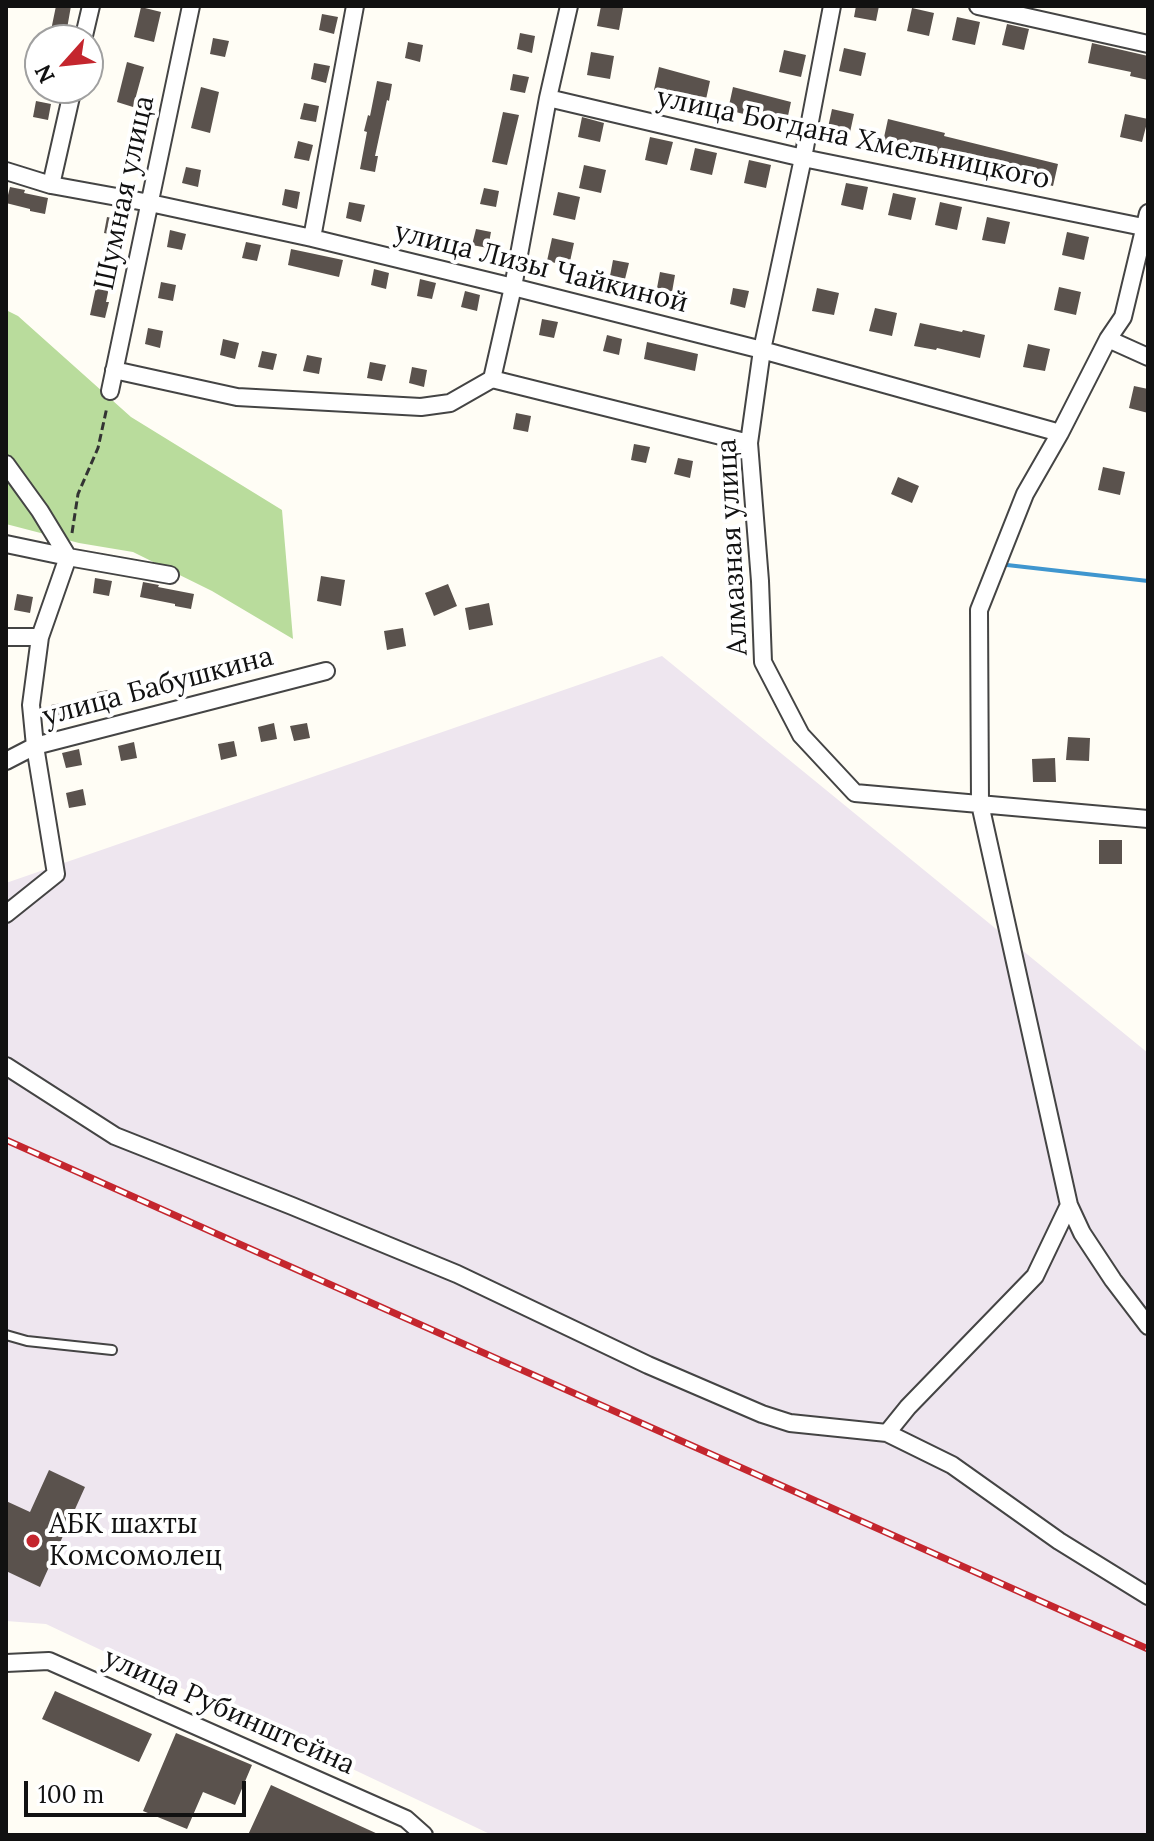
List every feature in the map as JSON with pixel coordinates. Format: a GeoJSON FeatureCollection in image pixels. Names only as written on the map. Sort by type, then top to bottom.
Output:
{"type":"FeatureCollection","features":[{"type":"Feature","properties":{"kind":"street","name":"Шумная улица"},"geometry":{"type":"LineString","coordinates":[[110,391],[191,6]]}},
{"type":"Feature","properties":{"kind":"street"},"geometry":{"type":"LineString","coordinates":[[312,238],[355,6]]}},
{"type":"Feature","properties":{"kind":"street"},"geometry":{"type":"LineString","coordinates":[[492,379],[569,6]]}},
{"type":"Feature","properties":{"kind":"street","name":"Алмазная улица"},"geometry":{"type":"LineString","coordinates":[[832,6],[762,350],[749,443],[763,662],[801,735],[855,793],[1148,819]]}},
{"type":"Feature","properties":{"kind":"street"},"geometry":{"type":"LineString","coordinates":[[978,6],[1148,44]]}},
{"type":"Feature","properties":{"kind":"street","name":"улица Богдана Хмельницкого"},"geometry":{"type":"LineString","coordinates":[[548,98],[803,158],[1147,223]]}},
{"type":"Feature","properties":{"kind":"street"},"geometry":{"type":"LineString","coordinates":[[51,185],[69,104]]}},
{"type":"Feature","properties":{"kind":"street","name":"улица Лизы Чайкиной"},"geometry":{"type":"LineString","coordinates":[[6,171],[51,185],[312,238],[513,287],[762,350],[1060,433]]}},
{"type":"Feature","properties":{"kind":"street"},"geometry":{"type":"LineString","coordinates":[[1147,223],[1123,317],[1108,339],[1025,494],[979,610],[980,804],[1069,1205],[1082,1233],[1148,1326]]}},
{"type":"Feature","properties":{"kind":"street"},"geometry":{"type":"LineString","coordinates":[[1108,339],[1148,357]]}},
{"type":"Feature","properties":{"kind":"street"},"geometry":{"type":"LineString","coordinates":[[114,370],[237,397],[421,407],[450,403],[492,379],[749,443]]}},
{"type":"Feature","properties":{"kind":"street"},"geometry":{"type":"LineString","coordinates":[[6,464],[68,557]]}},
{"type":"Feature","properties":{"kind":"street"},"geometry":{"type":"LineString","coordinates":[[6,544],[170,575]]}},
{"type":"Feature","properties":{"kind":"street"},"geometry":{"type":"LineString","coordinates":[[6,914],[56,874],[31,705],[40,637],[68,557]]}},
{"type":"Feature","properties":{"kind":"street"},"geometry":{"type":"LineString","coordinates":[[6,637],[40,637]]}},
{"type":"Feature","properties":{"kind":"street","name":"улица Бабушкина"},"geometry":{"type":"LineString","coordinates":[[6,761],[35,746],[326,671]]}},
{"type":"Feature","properties":{"kind":"street"},"geometry":{"type":"LineString","coordinates":[[6,1066],[115,1136],[457,1274],[648,1365],[762,1414],[790,1423],[887,1433],[952,1465],[1059,1541],[1148,1596]]}},
{"type":"Feature","properties":{"kind":"street"},"geometry":{"type":"LineString","coordinates":[[887,1433],[908,1407],[1035,1276],[1069,1205]]}},
{"type":"Feature","properties":{"kind":"street","name":"улица Рубинштейна"},"geometry":{"type":"LineString","coordinates":[[6,1663],[49,1661],[406,1819],[424,1835]]}},
{"type":"Feature","properties":{"kind":"lane"},"geometry":{"type":"LineString","coordinates":[[6,1335],[27,1341],[112,1350]]}},
{"type":"Feature","properties":{"kind":"path"},"geometry":{"type":"LineString","coordinates":[[68,557],[78,494],[98,448],[110,391]]}},
{"type":"Feature","properties":{"kind":"shaded area"},"geometry":{"type":"Polygon","coordinates":[[[662,656],[1148,1053],[1148,1835],[492,1835],[46,1624],[6,1621],[6,883],[662,656]]]}},
{"type":"Feature","properties":{"kind":"green space"},"geometry":{"type":"Polygon","coordinates":[[[6,310],[18,316],[131,417],[282,510],[293,639],[212,591],[133,552],[79,543],[6,524],[6,310]]]}},
{"type":"Feature","properties":{"kind":"building"},"geometry":{"type":"Polygon","coordinates":[[[56,6],[71,6],[68,24],[52,24],[56,6]]]}},
{"type":"Feature","properties":{"kind":"building"},"geometry":{"type":"Polygon","coordinates":[[[601,6],[623,8],[619,30],[597,26],[601,6]]]}},
{"type":"Feature","properties":{"kind":"building"},"geometry":{"type":"Polygon","coordinates":[[[856,6],[879,6],[876,21],[854,17],[856,6]]]}},
{"type":"Feature","properties":{"kind":"building"},"geometry":{"type":"Polygon","coordinates":[[[141,7],[161,12],[154,42],[134,37],[141,7]]]}},
{"type":"Feature","properties":{"kind":"building"},"geometry":{"type":"Polygon","coordinates":[[[912,8],[934,13],[929,36],[907,31],[912,8]]]}},
{"type":"Feature","properties":{"kind":"building"},"geometry":{"type":"Polygon","coordinates":[[[322,14],[338,17],[334,34],[319,30],[322,14]]]}},
{"type":"Feature","properties":{"kind":"building"},"geometry":{"type":"Polygon","coordinates":[[[957,17],[980,22],[975,45],[952,40],[957,17]]]}},
{"type":"Feature","properties":{"kind":"building"},"geometry":{"type":"Polygon","coordinates":[[[1007,24],[1029,29],[1024,50],[1002,45],[1007,24]]]}},
{"type":"Feature","properties":{"kind":"building"},"geometry":{"type":"Polygon","coordinates":[[[520,33],[535,36],[532,53],[517,49],[520,33]]]}},
{"type":"Feature","properties":{"kind":"building"},"geometry":{"type":"Polygon","coordinates":[[[213,38],[229,41],[225,57],[210,54],[213,38]]]}},
{"type":"Feature","properties":{"kind":"building"},"geometry":{"type":"Polygon","coordinates":[[[408,42],[423,45],[420,62],[405,58],[408,42]]]}},
{"type":"Feature","properties":{"kind":"building"},"geometry":{"type":"Polygon","coordinates":[[[1092,43],[1148,56],[1148,80],[1130,76],[1131,72],[1088,63],[1092,43]]]}},
{"type":"Feature","properties":{"kind":"building"},"geometry":{"type":"Polygon","coordinates":[[[844,48],[866,53],[861,76],[839,71],[844,48]]]}},
{"type":"Feature","properties":{"kind":"building"},"geometry":{"type":"Polygon","coordinates":[[[784,50],[806,55],[801,77],[779,72],[784,50]]]}},
{"type":"Feature","properties":{"kind":"building"},"geometry":{"type":"Polygon","coordinates":[[[591,52],[614,56],[610,79],[587,75],[591,52]]]}},
{"type":"Feature","properties":{"kind":"building"},"geometry":{"type":"Polygon","coordinates":[[[127,62],[144,67],[133,107],[117,102],[127,62]]]}},
{"type":"Feature","properties":{"kind":"building"},"geometry":{"type":"Polygon","coordinates":[[[314,63],[330,66],[326,83],[311,79],[314,63]]]}},
{"type":"Feature","properties":{"kind":"building"},"geometry":{"type":"Polygon","coordinates":[[[659,67],[710,81],[705,104],[654,90],[659,67]]]}},
{"type":"Feature","properties":{"kind":"building"},"geometry":{"type":"Polygon","coordinates":[[[513,74],[529,77],[525,93],[510,90],[513,74]]]}},
{"type":"Feature","properties":{"kind":"building"},"geometry":{"type":"Polygon","coordinates":[[[377,81],[392,84],[375,156],[378,156],[375,172],[360,169],[367,132],[364,131],[377,81]]]}},
{"type":"Feature","properties":{"kind":"building"},"geometry":{"type":"Polygon","coordinates":[[[201,87],[219,92],[210,133],[191,128],[201,87]]]}},
{"type":"Feature","properties":{"kind":"building"},"geometry":{"type":"Polygon","coordinates":[[[733,87],[791,102],[786,125],[728,110],[733,87]]]}},
{"type":"Feature","properties":{"kind":"building"},"geometry":{"type":"Polygon","coordinates":[[[304,103],[319,106],[316,122],[300,119],[304,103]]]}},
{"type":"Feature","properties":{"kind":"building"},"geometry":{"type":"Polygon","coordinates":[[[35,104],[51,104],[48,120],[33,117],[35,104]]]}},
{"type":"Feature","properties":{"kind":"building"},"geometry":{"type":"Polygon","coordinates":[[[832,109],[854,114],[849,137],[827,132],[832,109]]]}},
{"type":"Feature","properties":{"kind":"building"},"geometry":{"type":"Polygon","coordinates":[[[503,112],[519,115],[507,165],[492,162],[503,112]]]}},
{"type":"Feature","properties":{"kind":"building"},"geometry":{"type":"Polygon","coordinates":[[[1125,114],[1148,119],[1142,142],[1120,137],[1125,114]]]}},
{"type":"Feature","properties":{"kind":"building"},"geometry":{"type":"Polygon","coordinates":[[[582,117],[604,123],[600,142],[578,137],[582,117]]]}},
{"type":"Feature","properties":{"kind":"building"},"geometry":{"type":"Polygon","coordinates":[[[888,119],[1058,164],[1053,186],[950,162],[951,158],[883,142],[888,119]]]}},
{"type":"Feature","properties":{"kind":"building"},"geometry":{"type":"Polygon","coordinates":[[[650,137],[673,142],[667,165],[645,160],[650,137]]]}},
{"type":"Feature","properties":{"kind":"building"},"geometry":{"type":"Polygon","coordinates":[[[298,141],[313,145],[309,161],[294,158],[298,141]]]}},
{"type":"Feature","properties":{"kind":"building"},"geometry":{"type":"Polygon","coordinates":[[[695,148],[717,153],[712,175],[690,170],[695,148]]]}},
{"type":"Feature","properties":{"kind":"building"},"geometry":{"type":"Polygon","coordinates":[[[749,160],[771,165],[766,188],[744,183],[749,160]]]}},
{"type":"Feature","properties":{"kind":"building"},"geometry":{"type":"Polygon","coordinates":[[[584,165],[606,170],[601,193],[579,188],[584,165]]]}},
{"type":"Feature","properties":{"kind":"building"},"geometry":{"type":"Polygon","coordinates":[[[186,167],[201,170],[198,187],[182,183],[186,167]]]}},
{"type":"Feature","properties":{"kind":"building"},"geometry":{"type":"Polygon","coordinates":[[[846,183],[868,187],[863,210],[841,205],[846,183]]]}},
{"type":"Feature","properties":{"kind":"building"},"geometry":{"type":"Polygon","coordinates":[[[10,187],[48,198],[45,214],[6,203],[10,187]]]}},
{"type":"Feature","properties":{"kind":"building"},"geometry":{"type":"Polygon","coordinates":[[[484,188],[499,191],[496,207],[480,204],[484,188]]]}},
{"type":"Feature","properties":{"kind":"building"},"geometry":{"type":"Polygon","coordinates":[[[285,189],[300,192],[297,209],[282,205],[285,189]]]}},
{"type":"Feature","properties":{"kind":"building"},"geometry":{"type":"Polygon","coordinates":[[[558,192],[580,197],[575,220],[553,215],[558,192]]]}},
{"type":"Feature","properties":{"kind":"building"},"geometry":{"type":"Polygon","coordinates":[[[893,193],[916,198],[911,220],[888,215],[893,193]]]}},
{"type":"Feature","properties":{"kind":"building"},"geometry":{"type":"Polygon","coordinates":[[[349,202],[365,205],[361,222],[346,218],[349,202]]]}},
{"type":"Feature","properties":{"kind":"building"},"geometry":{"type":"Polygon","coordinates":[[[940,202],[962,207],[957,230],[935,225],[940,202]]]}},
{"type":"Feature","properties":{"kind":"building"},"geometry":{"type":"Polygon","coordinates":[[[107,217],[122,220],[119,236],[104,233],[107,217]]]}},
{"type":"Feature","properties":{"kind":"building"},"geometry":{"type":"Polygon","coordinates":[[[987,217],[1010,222],[1005,244],[982,240],[987,217]]]}},
{"type":"Feature","properties":{"kind":"building"},"geometry":{"type":"Polygon","coordinates":[[[476,229],[491,232],[488,248],[472,245],[476,229]]]}},
{"type":"Feature","properties":{"kind":"building"},"geometry":{"type":"Polygon","coordinates":[[[170,230],[186,234],[182,250],[167,247],[170,230]]]}},
{"type":"Feature","properties":{"kind":"building"},"geometry":{"type":"Polygon","coordinates":[[[1067,232],[1089,237],[1084,260],[1062,255],[1067,232]]]}},
{"type":"Feature","properties":{"kind":"building"},"geometry":{"type":"Polygon","coordinates":[[[552,238],[574,243],[569,266],[547,261],[552,238]]]}},
{"type":"Feature","properties":{"kind":"building"},"geometry":{"type":"Polygon","coordinates":[[[246,242],[261,245],[257,261],[242,258],[246,242]]]}},
{"type":"Feature","properties":{"kind":"building"},"geometry":{"type":"Polygon","coordinates":[[[291,249],[343,260],[339,277],[288,265],[291,249]]]}},
{"type":"Feature","properties":{"kind":"building"},"geometry":{"type":"Polygon","coordinates":[[[613,260],[629,263],[625,279],[610,276],[613,260]]]}},
{"type":"Feature","properties":{"kind":"building"},"geometry":{"type":"Polygon","coordinates":[[[99,261],[114,264],[105,318],[90,315],[99,261]]]}},
{"type":"Feature","properties":{"kind":"building"},"geometry":{"type":"Polygon","coordinates":[[[374,269],[389,273],[386,289],[371,285],[374,269]]]}},
{"type":"Feature","properties":{"kind":"building"},"geometry":{"type":"Polygon","coordinates":[[[660,272],[675,275],[672,292],[657,288],[660,272]]]}},
{"type":"Feature","properties":{"kind":"building"},"geometry":{"type":"Polygon","coordinates":[[[420,279],[436,283],[432,299],[417,296],[420,279]]]}},
{"type":"Feature","properties":{"kind":"building"},"geometry":{"type":"Polygon","coordinates":[[[161,282],[176,285],[173,301],[158,298],[161,282]]]}},
{"type":"Feature","properties":{"kind":"building"},"geometry":{"type":"Polygon","coordinates":[[[1059,287],[1081,292],[1076,315],[1054,310],[1059,287]]]}},
{"type":"Feature","properties":{"kind":"building"},"geometry":{"type":"Polygon","coordinates":[[[733,288],[749,291],[745,308],[730,304],[733,288]]]}},
{"type":"Feature","properties":{"kind":"building"},"geometry":{"type":"Polygon","coordinates":[[[817,288],[839,293],[834,315],[812,311],[817,288]]]}},
{"type":"Feature","properties":{"kind":"building"},"geometry":{"type":"Polygon","coordinates":[[[465,291],[480,295],[477,311],[461,307],[465,291]]]}},
{"type":"Feature","properties":{"kind":"building"},"geometry":{"type":"Polygon","coordinates":[[[875,308],[897,313],[892,336],[869,331],[875,308]]]}},
{"type":"Feature","properties":{"kind":"building"},"geometry":{"type":"Polygon","coordinates":[[[542,319],[558,322],[554,338],[539,335],[542,319]]]}},
{"type":"Feature","properties":{"kind":"building"},"geometry":{"type":"Polygon","coordinates":[[[920,323],[985,335],[980,358],[914,346],[920,323]]]}},
{"type":"Feature","properties":{"kind":"building"},"geometry":{"type":"Polygon","coordinates":[[[148,328],[163,331],[160,348],[145,344],[148,328]]]}},
{"type":"Feature","properties":{"kind":"building"},"geometry":{"type":"Polygon","coordinates":[[[607,335],[622,339],[619,355],[603,351],[607,335]]]}},
{"type":"Feature","properties":{"kind":"building"},"geometry":{"type":"Polygon","coordinates":[[[223,339],[239,343],[235,359],[220,355],[223,339]]]}},
{"type":"Feature","properties":{"kind":"building"},"geometry":{"type":"Polygon","coordinates":[[[647,342],[698,354],[695,371],[644,359],[647,342]]]}},
{"type":"Feature","properties":{"kind":"building"},"geometry":{"type":"Polygon","coordinates":[[[1028,344],[1050,349],[1045,371],[1023,367],[1028,344]]]}},
{"type":"Feature","properties":{"kind":"building"},"geometry":{"type":"Polygon","coordinates":[[[262,351],[277,354],[273,370],[258,367],[262,351]]]}},
{"type":"Feature","properties":{"kind":"building"},"geometry":{"type":"Polygon","coordinates":[[[307,355],[322,358],[319,374],[303,371],[307,355]]]}},
{"type":"Feature","properties":{"kind":"building"},"geometry":{"type":"Polygon","coordinates":[[[370,362],[386,365],[382,381],[367,378],[370,362]]]}},
{"type":"Feature","properties":{"kind":"building"},"geometry":{"type":"Polygon","coordinates":[[[412,367],[427,370],[424,387],[409,383],[412,367]]]}},
{"type":"Feature","properties":{"kind":"building"},"geometry":{"type":"Polygon","coordinates":[[[1134,386],[1148,389],[1148,413],[1129,408],[1134,386]]]}},
{"type":"Feature","properties":{"kind":"building"},"geometry":{"type":"Polygon","coordinates":[[[516,413],[531,416],[528,432],[513,429],[516,413]]]}},
{"type":"Feature","properties":{"kind":"building"},"geometry":{"type":"Polygon","coordinates":[[[634,444],[650,447],[646,463],[631,460],[634,444]]]}},
{"type":"Feature","properties":{"kind":"building"},"geometry":{"type":"Polygon","coordinates":[[[678,458],[693,461],[690,478],[674,474],[678,458]]]}},
{"type":"Feature","properties":{"kind":"building"},"geometry":{"type":"Polygon","coordinates":[[[1103,467],[1125,472],[1120,495],[1098,490],[1103,467]]]}},
{"type":"Feature","properties":{"kind":"building"},"geometry":{"type":"Polygon","coordinates":[[[898,477],[919,486],[912,503],[891,494],[898,477]]]}},
{"type":"Feature","properties":{"kind":"building"},"geometry":{"type":"Polygon","coordinates":[[[321,576],[345,580],[341,606],[317,601],[321,576]]]}},
{"type":"Feature","properties":{"kind":"building"},"geometry":{"type":"Polygon","coordinates":[[[95,578],[112,581],[109,596],[93,593],[95,578]]]}},
{"type":"Feature","properties":{"kind":"building"},"geometry":{"type":"Polygon","coordinates":[[[143,582],[194,594],[191,609],[140,597],[143,582]]]}},
{"type":"Feature","properties":{"kind":"building"},"geometry":{"type":"Polygon","coordinates":[[[448,584],[457,606],[434,616],[425,593],[448,584]]]}},
{"type":"Feature","properties":{"kind":"building"},"geometry":{"type":"Polygon","coordinates":[[[17,594],[33,597],[30,613],[14,610],[17,594]]]}},
{"type":"Feature","properties":{"kind":"building"},"geometry":{"type":"Polygon","coordinates":[[[489,603],[493,625],[469,630],[465,608],[489,603]]]}},
{"type":"Feature","properties":{"kind":"building"},"geometry":{"type":"Polygon","coordinates":[[[403,628],[406,646],[387,650],[384,631],[403,628]]]}},
{"type":"Feature","properties":{"kind":"building"},"geometry":{"type":"Polygon","coordinates":[[[252,656],[256,672],[240,675],[236,660],[252,656]]]}},
{"type":"Feature","properties":{"kind":"building"},"geometry":{"type":"Polygon","coordinates":[[[199,668],[202,683],[186,687],[182,671],[199,668]]]}},
{"type":"Feature","properties":{"kind":"building"},"geometry":{"type":"Polygon","coordinates":[[[155,680],[158,696],[142,699],[139,684],[155,680]]]}},
{"type":"Feature","properties":{"kind":"building"},"geometry":{"type":"Polygon","coordinates":[[[114,689],[117,704],[101,708],[97,692],[114,689]]]}},
{"type":"Feature","properties":{"kind":"building"},"geometry":{"type":"Polygon","coordinates":[[[67,702],[71,717],[54,720],[51,705],[67,702]]]}},
{"type":"Feature","properties":{"kind":"building"},"geometry":{"type":"Polygon","coordinates":[[[274,723],[277,739],[261,742],[258,727],[274,723]]]}},
{"type":"Feature","properties":{"kind":"building"},"geometry":{"type":"Polygon","coordinates":[[[307,723],[310,738],[294,741],[290,726],[307,723]]]}},
{"type":"Feature","properties":{"kind":"building"},"geometry":{"type":"Polygon","coordinates":[[[1068,737],[1090,738],[1089,761],[1066,760],[1068,737]]]}},
{"type":"Feature","properties":{"kind":"building"},"geometry":{"type":"Polygon","coordinates":[[[234,741],[237,756],[221,760],[218,744],[234,741]]]}},
{"type":"Feature","properties":{"kind":"building"},"geometry":{"type":"Polygon","coordinates":[[[134,742],[137,758],[121,761],[118,746],[134,742]]]}},
{"type":"Feature","properties":{"kind":"building"},"geometry":{"type":"Polygon","coordinates":[[[79,749],[82,765],[66,768],[62,753],[79,749]]]}},
{"type":"Feature","properties":{"kind":"building"},"geometry":{"type":"Polygon","coordinates":[[[1055,758],[1056,782],[1033,782],[1032,759],[1055,758]]]}},
{"type":"Feature","properties":{"kind":"building"},"geometry":{"type":"Polygon","coordinates":[[[83,789],[86,805],[69,808],[66,793],[83,789]]]}},
{"type":"Feature","properties":{"kind":"building"},"geometry":{"type":"Polygon","coordinates":[[[1099,840],[1122,840],[1122,864],[1099,864],[1099,840]]]}},
{"type":"Feature","properties":{"kind":"building","name":"АБК шахты Комсомолец"},"geometry":{"type":"Polygon","coordinates":[[[49,1470],[85,1487],[40,1587],[6,1571],[6,1501],[30,1512],[49,1470]]]}},
{"type":"Feature","properties":{"kind":"building"},"geometry":{"type":"Polygon","coordinates":[[[55,1691],[152,1734],[139,1762],[42,1719],[55,1691]]]}},
{"type":"Feature","properties":{"kind":"building"},"geometry":{"type":"Polygon","coordinates":[[[176,1733],[252,1765],[235,1805],[203,1792],[187,1829],[143,1811],[176,1733]]]}},
{"type":"Feature","properties":{"kind":"building"},"geometry":{"type":"Polygon","coordinates":[[[271,1785],[380,1835],[248,1835],[271,1785]]]}},
{"type":"Feature","properties":{"kind":"waterway"},"geometry":{"type":"LineString","coordinates":[[1007,565],[1148,581]]}},
{"type":"Feature","properties":{"kind":"railway"},"geometry":{"type":"LineString","coordinates":[[6,1140],[1148,1649]]}},
{"type":"Feature","properties":{"kind":"place","name":"АБК шахты Комсомолец"},"geometry":{"type":"Point","coordinates":[33,1541]}}]}
